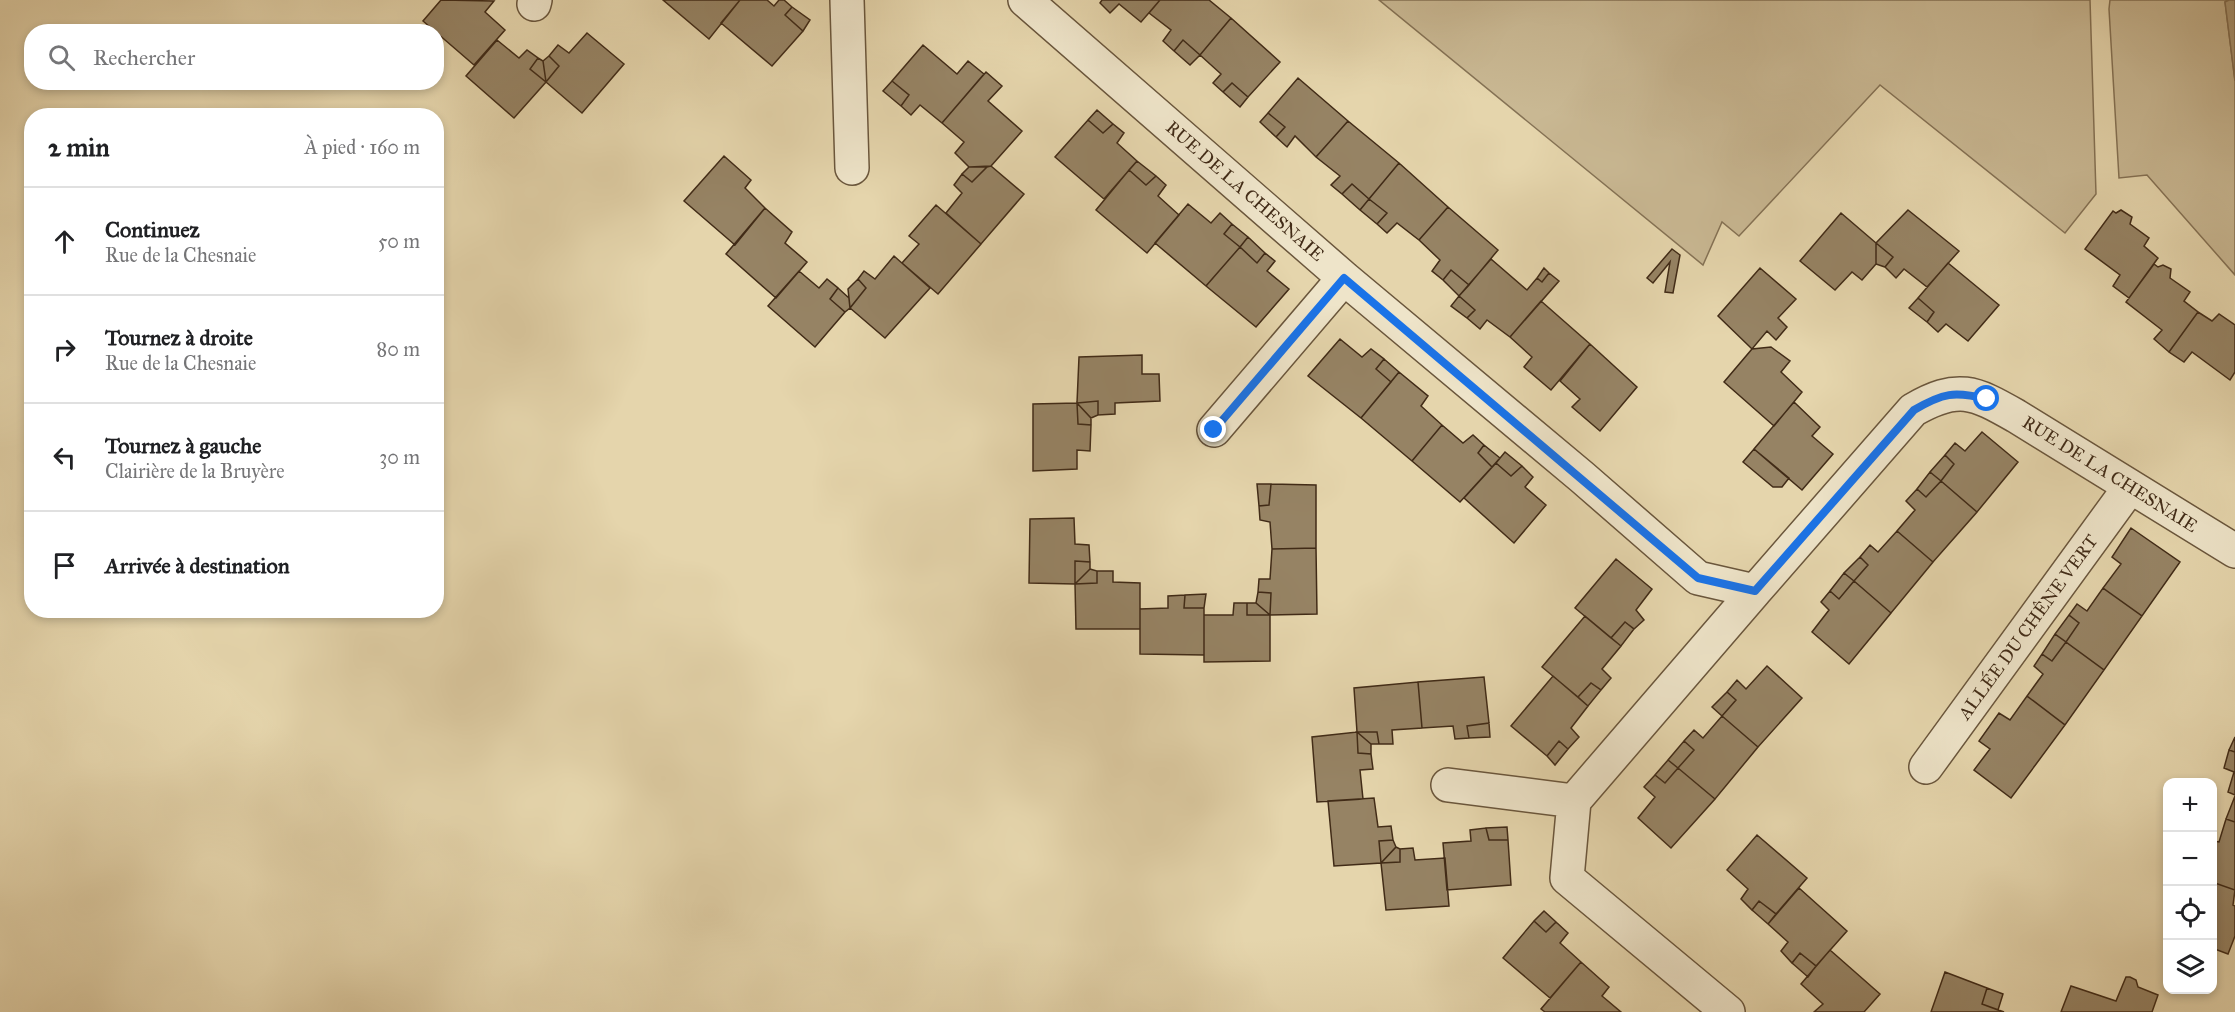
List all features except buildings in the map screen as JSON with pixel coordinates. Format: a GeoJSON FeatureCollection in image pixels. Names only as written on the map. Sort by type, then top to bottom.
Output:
{"type":"FeatureCollection","features":[{"type":"Feature","properties":{"kind":"street"},"geometry":{"type":"LineString","coordinates":[[847,0],[852,168]]}},
{"type":"Feature","properties":{"kind":"street","name":"RUE DE LA CHESNAIE"},"geometry":{"type":"LineString","coordinates":[[1024,0],[1344,278],[1698,578],[1755,591],[1914,410],[1935,398],[1962,393],[1987,399],[2235,551]]}},
{"type":"Feature","properties":{"kind":"street"},"geometry":{"type":"LineString","coordinates":[[1214,430],[1344,278]]}},
{"type":"Feature","properties":{"kind":"street","name":"ALLÉE DU CHÊNE VERT"},"geometry":{"type":"LineString","coordinates":[[1926,767],[2130,487]]}},
{"type":"Feature","properties":{"kind":"street"},"geometry":{"type":"LineString","coordinates":[[1728,1012],[1567,878],[1574,801],[1755,591]]}},
{"type":"Feature","properties":{"kind":"street"},"geometry":{"type":"LineString","coordinates":[[1448,785],[1574,801]]}},
{"type":"Feature","properties":{"kind":"shaded area"},"geometry":{"type":"Polygon","coordinates":[[[1379,0],[2090,0],[2096,194],[2065,233],[1880,85],[1739,236],[1722,222],[1703,265],[1379,0]]]}},
{"type":"Feature","properties":{"kind":"shaded area"},"geometry":{"type":"Polygon","coordinates":[[[2110,0],[2229,0],[2225,2],[2235,81],[2235,275],[2147,175],[2119,178],[2110,0]]]}},
{"type":"Feature","properties":{"kind":"shaded area"},"geometry":{"type":"Polygon","coordinates":[[[2235,0],[2235,81],[2225,2],[2235,0]]]}},
{"type":"Feature","properties":{"kind":"route"},"geometry":{"type":"LineString","coordinates":[[1214,430],[1344,278],[1582,477],[1698,578],[1755,591],[1914,410],[1935,398],[1962,393],[1987,399]]}}]}
